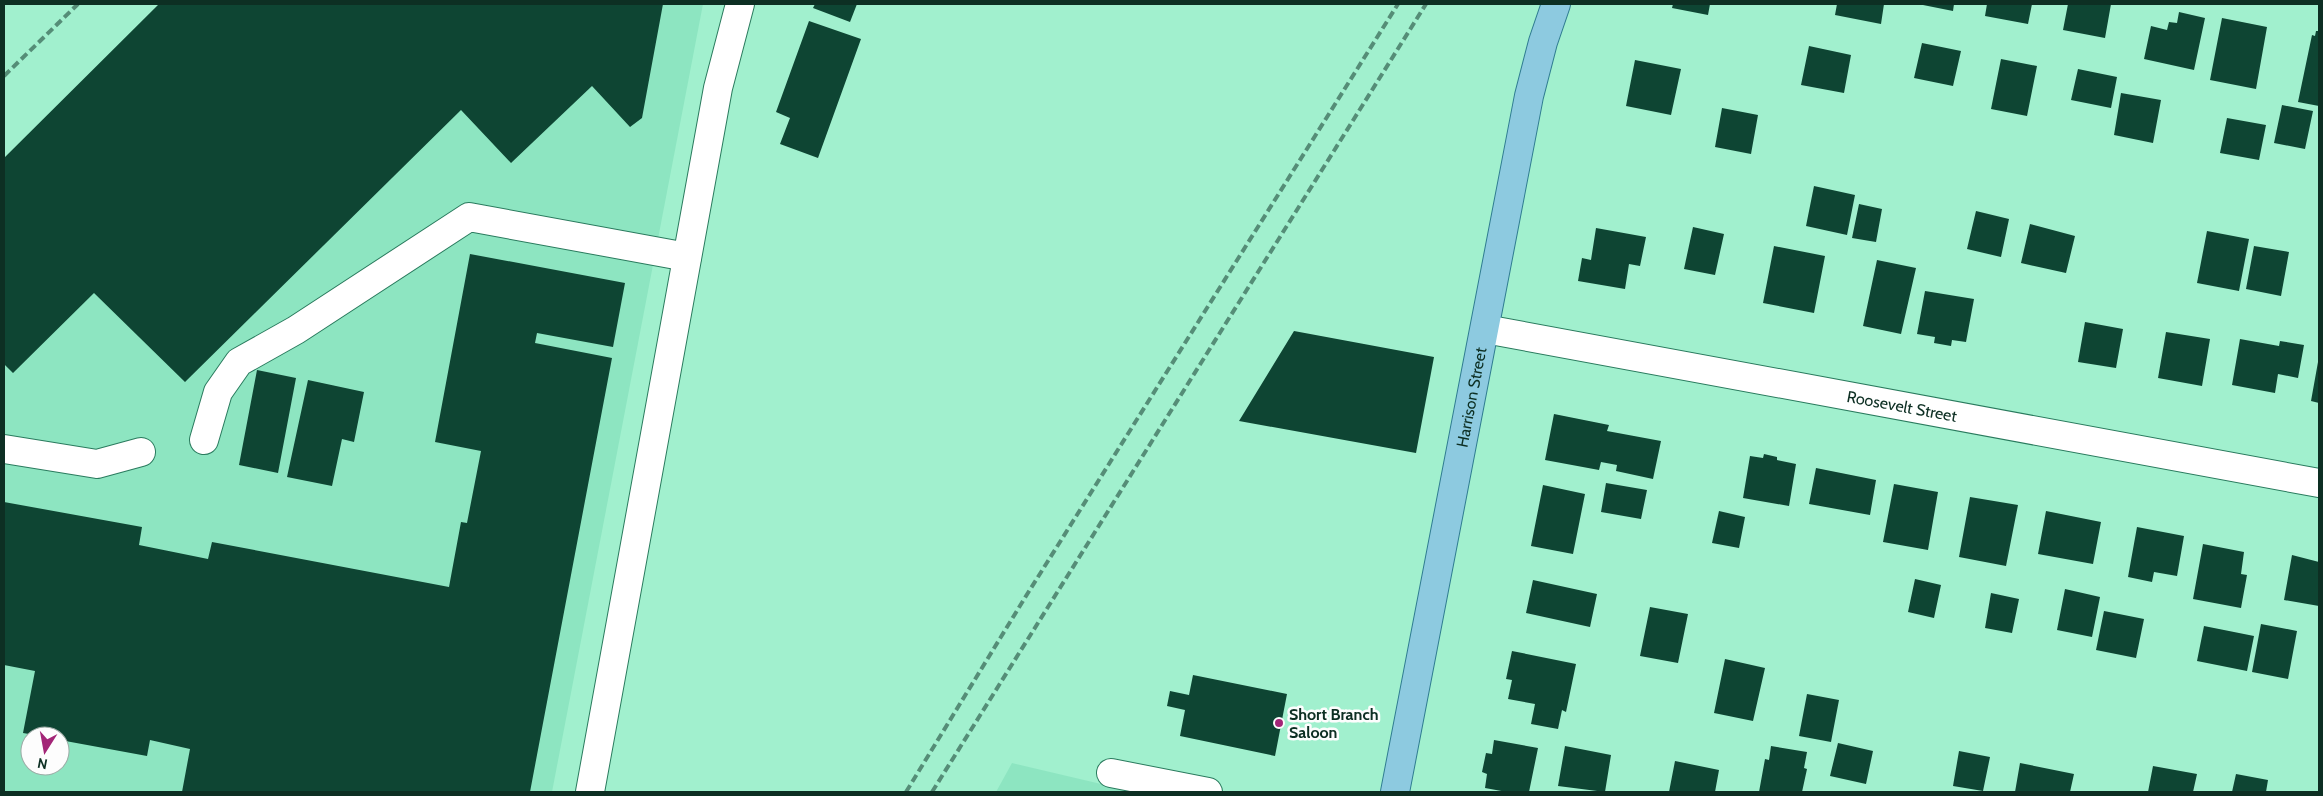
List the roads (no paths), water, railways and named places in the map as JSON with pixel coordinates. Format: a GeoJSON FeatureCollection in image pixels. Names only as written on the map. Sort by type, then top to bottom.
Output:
{"type":"FeatureCollection","features":[{"type":"Feature","properties":{"kind":"main road","name":"Harrison Street"},"geometry":{"type":"LineString","coordinates":[[1395,792],[1529,96],[1543,42],[1556,4]]}},
{"type":"Feature","properties":{"kind":"street"},"geometry":{"type":"LineString","coordinates":[[590,792],[718,88],[740,4]]}},
{"type":"Feature","properties":{"kind":"street"},"geometry":{"type":"LineString","coordinates":[[204,440],[218,392],[239,362],[296,330],[469,217],[687,257]]}},
{"type":"Feature","properties":{"kind":"street","name":"Roosevelt Street"},"geometry":{"type":"LineString","coordinates":[[1485,329],[2319,483]]}},
{"type":"Feature","properties":{"kind":"street"},"geometry":{"type":"LineString","coordinates":[[4,449],[97,464],[141,452]]}},
{"type":"Feature","properties":{"kind":"street"},"geometry":{"type":"LineString","coordinates":[[1110,773],[1208,792]]}},
{"type":"Feature","properties":{"kind":"railway"},"geometry":{"type":"LineString","coordinates":[[4,76],[78,4]]}},
{"type":"Feature","properties":{"kind":"railway"},"geometry":{"type":"LineString","coordinates":[[906,792],[1026,596],[1398,4]]}},
{"type":"Feature","properties":{"kind":"railway"},"geometry":{"type":"LineString","coordinates":[[932,792],[1426,4]]}},
{"type":"Feature","properties":{"kind":"place","name":"Short Branch Saloon"},"geometry":{"type":"Point","coordinates":[1279,723]}}]}
